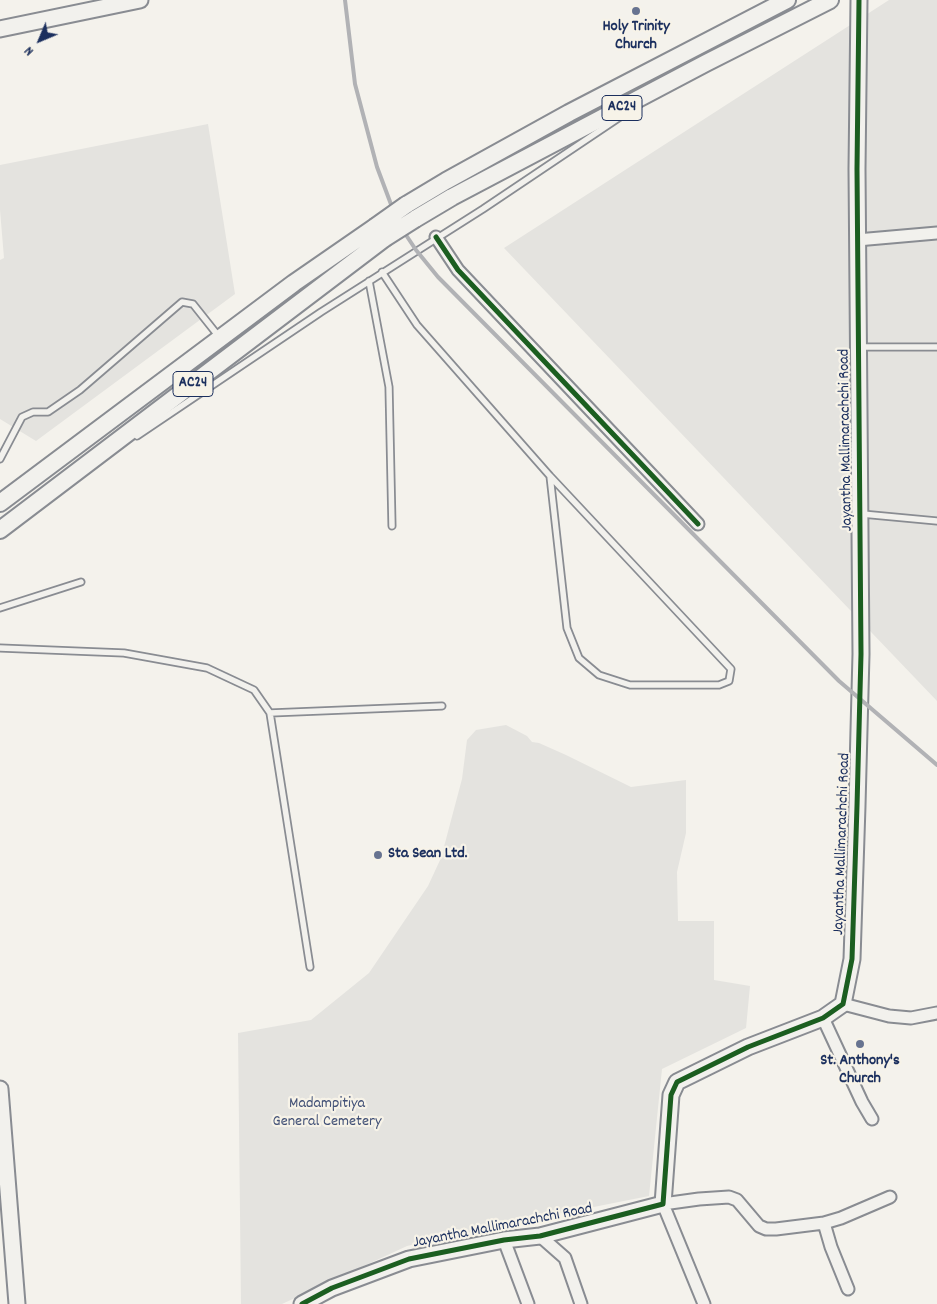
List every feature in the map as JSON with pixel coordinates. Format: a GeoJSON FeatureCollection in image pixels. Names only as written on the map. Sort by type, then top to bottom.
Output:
{"type":"FeatureCollection","features":[{"type":"Feature","properties":{"kind":"main road","name":"AC24"},"geometry":{"type":"LineString","coordinates":[[0,530],[81,470],[380,232],[406,205],[570,114],[786,0]]}},
{"type":"Feature","properties":{"kind":"main road","name":"AC24"},"geometry":{"type":"LineString","coordinates":[[0,503],[294,283],[380,232],[415,219],[452,197],[830,0]]}},
{"type":"Feature","properties":{"kind":"main road"},"geometry":{"type":"LineString","coordinates":[[696,47],[706,63]]}},
{"type":"Feature","properties":{"kind":"street"},"geometry":{"type":"LineString","coordinates":[[0,29],[140,0]]}},
{"type":"Feature","properties":{"kind":"street","name":"Jayantha Mallimarachchi Road"},"geometry":{"type":"LineString","coordinates":[[843,1004],[852,960],[861,654],[857,240],[860,0]]}},
{"type":"Feature","properties":{"kind":"street"},"geometry":{"type":"LineString","coordinates":[[857,240],[937,233]]}},
{"type":"Feature","properties":{"kind":"street"},"geometry":{"type":"LineString","coordinates":[[436,237],[458,270],[698,524]]}},
{"type":"Feature","properties":{"kind":"street"},"geometry":{"type":"LineString","coordinates":[[704,1304],[663,1204],[671,1095],[677,1082],[748,1047],[823,1018],[843,1004],[889,1016],[910,1018],[937,1013]]}},
{"type":"Feature","properties":{"kind":"street"},"geometry":{"type":"LineString","coordinates":[[823,1018],[862,1102],[872,1118]]}},
{"type":"Feature","properties":{"kind":"street"},"geometry":{"type":"LineString","coordinates":[[0,1089],[17,1304]]}},
{"type":"Feature","properties":{"kind":"street"},"geometry":{"type":"LineString","coordinates":[[663,1204],[699,1198],[729,1197],[736,1200],[759,1226],[766,1229],[824,1223],[890,1198]]}},
{"type":"Feature","properties":{"kind":"street","name":"Jayantha Mallimarachchi Road"},"geometry":{"type":"LineString","coordinates":[[302,1304],[332,1288],[409,1259],[504,1240],[540,1236],[663,1204]]}},
{"type":"Feature","properties":{"kind":"street"},"geometry":{"type":"LineString","coordinates":[[824,1223],[831,1247],[848,1290]]}},
{"type":"Feature","properties":{"kind":"street"},"geometry":{"type":"LineString","coordinates":[[540,1236],[565,1258],[581,1304]]}},
{"type":"Feature","properties":{"kind":"street"},"geometry":{"type":"LineString","coordinates":[[504,1240],[528,1304]]}},
{"type":"Feature","properties":{"kind":"lane"},"geometry":{"type":"LineString","coordinates":[[81,470],[130,440],[382,272],[563,156],[660,88]]}},
{"type":"Feature","properties":{"kind":"lane"},"geometry":{"type":"LineString","coordinates":[[382,272],[417,325],[550,476],[731,669],[729,681],[719,685],[630,685],[599,675],[579,658],[568,628],[550,476]]}},
{"type":"Feature","properties":{"kind":"lane"},"geometry":{"type":"LineString","coordinates":[[369,281],[389,387],[392,526]]}},
{"type":"Feature","properties":{"kind":"lane"},"geometry":{"type":"LineString","coordinates":[[0,459],[22,417],[33,412],[48,412],[80,390],[182,302],[193,304],[220,338]]}},
{"type":"Feature","properties":{"kind":"lane"},"geometry":{"type":"LineString","coordinates":[[858,347],[937,347]]}},
{"type":"Feature","properties":{"kind":"lane"},"geometry":{"type":"LineString","coordinates":[[860,514],[937,521]]}},
{"type":"Feature","properties":{"kind":"lane"},"geometry":{"type":"LineString","coordinates":[[0,608],[81,582]]}},
{"type":"Feature","properties":{"kind":"lane"},"geometry":{"type":"LineString","coordinates":[[0,648],[124,653],[207,668],[254,690],[270,713],[310,967]]}},
{"type":"Feature","properties":{"kind":"lane"},"geometry":{"type":"LineString","coordinates":[[270,713],[442,706]]}},
{"type":"Feature","properties":{"kind":"shaded area"},"geometry":{"type":"Polygon","coordinates":[[[889,0],[937,0],[937,701],[504,248],[889,0]]]}},
{"type":"Feature","properties":{"kind":"shaded area"},"geometry":{"type":"Polygon","coordinates":[[[208,124],[235,294],[36,441],[0,419],[0,260],[4,258],[0,210],[0,165],[208,124]]]}},
{"type":"Feature","properties":{"kind":"shaded area"},"geometry":{"type":"Polygon","coordinates":[[[506,725],[527,736],[532,742],[539,743],[566,755],[631,787],[686,780],[686,833],[677,872],[678,921],[714,921],[714,980],[750,986],[746,1028],[662,1069],[649,1196],[407,1246],[282,1304],[241,1304],[238,1033],[311,1020],[369,973],[428,886],[441,858],[462,779],[467,740],[476,730],[506,725]]]}},
{"type":"Feature","properties":{"kind":"railway"},"geometry":{"type":"LineString","coordinates":[[345,0],[355,84],[377,167],[398,223],[416,250],[438,277],[839,681],[937,765]]}},
{"type":"Feature","properties":{"kind":"cycle path"},"geometry":{"type":"LineString","coordinates":[[302,1304],[332,1288],[409,1259],[504,1240],[540,1236],[663,1204],[671,1095],[677,1082],[748,1047],[823,1018],[843,1004],[852,959],[861,654],[857,169],[859,0]]}},
{"type":"Feature","properties":{"kind":"cycle path"},"geometry":{"type":"LineString","coordinates":[[436,237],[458,270],[698,524]]}},
{"type":"Feature","properties":{"kind":"place","name":"Holy Trinity Church"},"geometry":{"type":"Point","coordinates":[636,11]}},
{"type":"Feature","properties":{"kind":"place","name":"Sta Sean Ltd."},"geometry":{"type":"Point","coordinates":[378,855]}},
{"type":"Feature","properties":{"kind":"place","name":"St. Anthony's Church"},"geometry":{"type":"Point","coordinates":[860,1044]}},
{"type":"Feature","properties":{"kind":"park label","name":"Madampitiya General Cemetery"},"geometry":{"type":"Point","coordinates":[327,1114]}}]}
